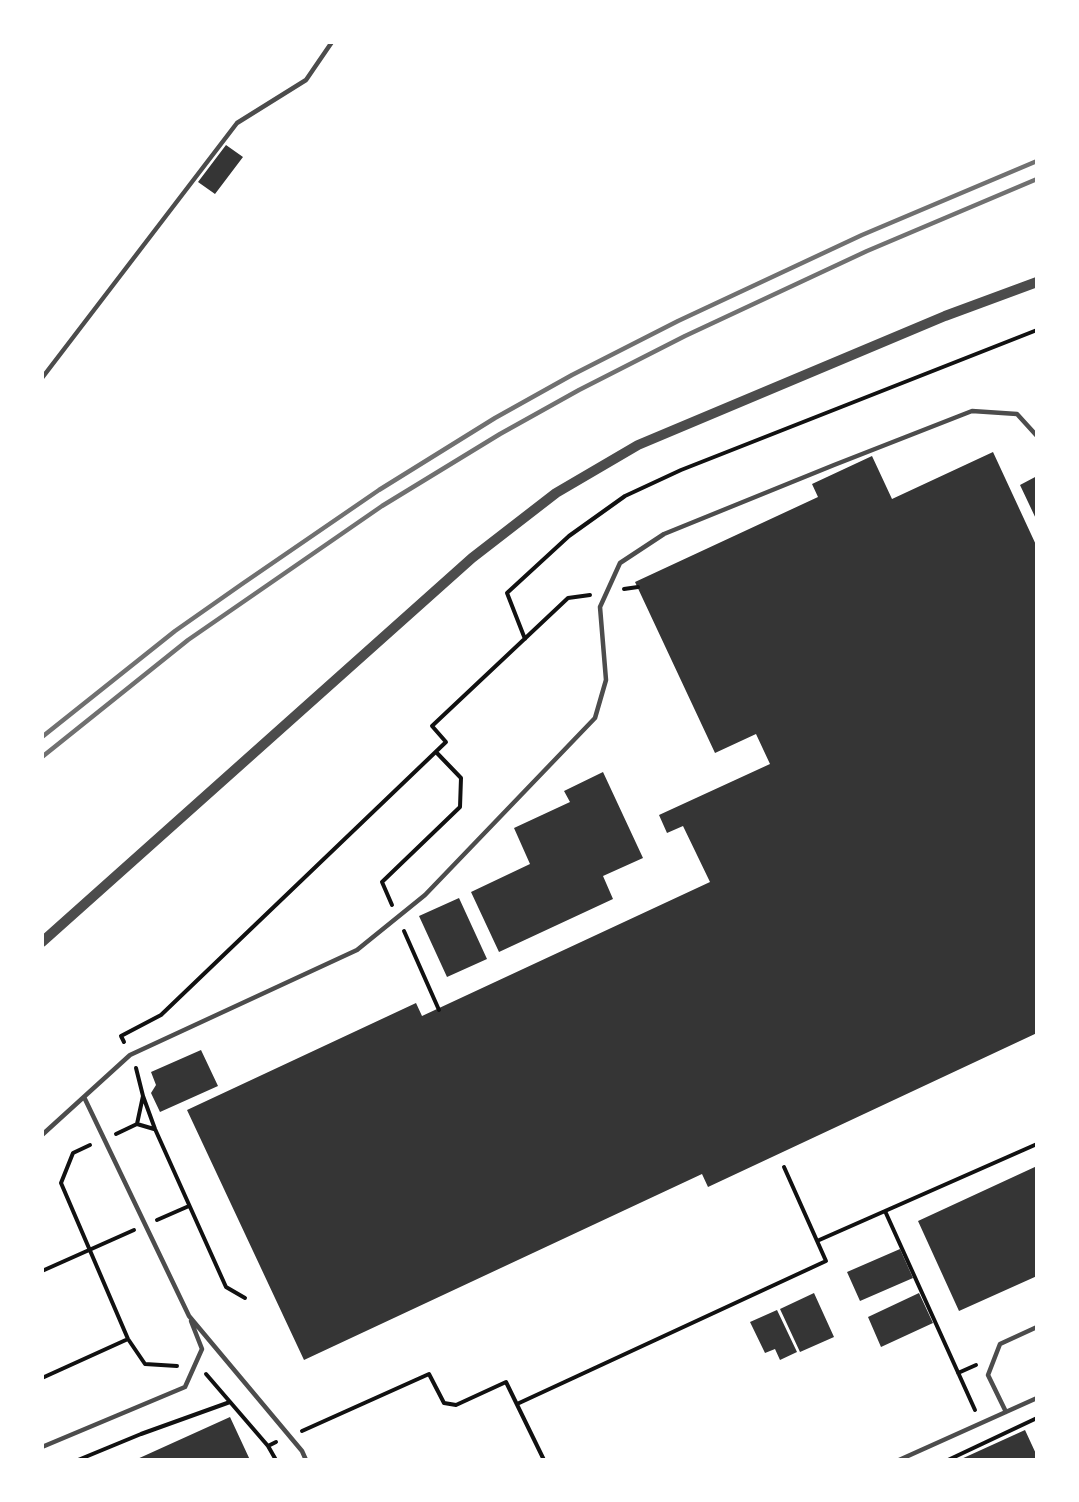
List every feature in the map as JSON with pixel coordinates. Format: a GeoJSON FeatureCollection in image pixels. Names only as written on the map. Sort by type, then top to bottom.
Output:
{"type":"FeatureCollection","features":[{"type":"Feature","properties":{"kind":"street"},"geometry":{"type":"LineString","coordinates":[[42,942],[472,558],[556,493],[638,445],[945,316],[1037,282]]}},
{"type":"Feature","properties":{"kind":"lane"},"geometry":{"type":"LineString","coordinates":[[42,378],[237,123],[306,80],[332,42]]}},
{"type":"Feature","properties":{"kind":"lane"},"geometry":{"type":"LineString","coordinates":[[42,1135],[130,1055],[357,950],[425,895],[596,718],[606,680],[600,606],[620,563],[664,534],[972,411],[1017,414],[1037,436]]}},
{"type":"Feature","properties":{"kind":"lane"},"geometry":{"type":"LineString","coordinates":[[42,1448],[185,1387],[202,1349],[189,1316],[84,1097]]}},
{"type":"Feature","properties":{"kind":"lane"},"geometry":{"type":"LineString","coordinates":[[189,1316],[302,1450],[306,1460]]}},
{"type":"Feature","properties":{"kind":"lane"},"geometry":{"type":"LineString","coordinates":[[1006,1412],[988,1375],[1000,1344],[1037,1327]]}},
{"type":"Feature","properties":{"kind":"lane"},"geometry":{"type":"LineString","coordinates":[[899,1460],[1037,1398]]}},
{"type":"Feature","properties":{"kind":"path"},"geometry":{"type":"LineString","coordinates":[[525,639],[507,593],[569,536],[625,496],[681,470],[1037,330]]}},
{"type":"Feature","properties":{"kind":"path"},"geometry":{"type":"LineString","coordinates":[[143,1096],[136,1070],[121,1036],[160,1015],[446,742],[432,726],[568,598],[638,587]]}},
{"type":"Feature","properties":{"kind":"path"},"geometry":{"type":"LineString","coordinates":[[137,1125],[155,1129]]}},
{"type":"Feature","properties":{"kind":"path"},"geometry":{"type":"LineString","coordinates":[[817,1241],[1037,1144]]}},
{"type":"Feature","properties":{"kind":"path"},"geometry":{"type":"LineString","coordinates":[[517,1404],[826,1261],[784,1167]]}},
{"type":"Feature","properties":{"kind":"path"},"geometry":{"type":"LineString","coordinates":[[42,1271],[189,1206],[226,1287],[245,1298]]}},
{"type":"Feature","properties":{"kind":"path"},"geometry":{"type":"LineString","coordinates":[[885,1211],[989,1441]]}},
{"type":"Feature","properties":{"kind":"path"},"geometry":{"type":"LineString","coordinates":[[89,1250],[128,1339],[145,1364],[176,1366],[186,1364],[205,1374],[268,1446],[276,1460]]}},
{"type":"Feature","properties":{"kind":"path"},"geometry":{"type":"LineString","coordinates":[[42,1378],[128,1339]]}},
{"type":"Feature","properties":{"kind":"path"},"geometry":{"type":"LineString","coordinates":[[268,1446],[429,1374],[444,1403],[456,1405],[506,1382],[544,1460]]}},
{"type":"Feature","properties":{"kind":"path"},"geometry":{"type":"LineString","coordinates":[[78,1460],[141,1434],[230,1402]]}},
{"type":"Feature","properties":{"kind":"path"},"geometry":{"type":"LineString","coordinates":[[948,1460],[1037,1418]]}},
{"type":"Feature","properties":{"kind":"building"},"geometry":{"type":"Polygon","coordinates":[[[226,145],[243,157],[215,194],[198,182],[226,145]]]}},
{"type":"Feature","properties":{"kind":"building"},"geometry":{"type":"Polygon","coordinates":[[[993,452],[1037,547],[1037,1033],[708,1187],[702,1174],[304,1360],[187,1110],[416,1003],[422,1016],[710,882],[683,826],[667,833],[659,815],[770,764],[756,734],[715,753],[635,582],[818,497],[812,484],[872,456],[892,499],[993,452]]]}},
{"type":"Feature","properties":{"kind":"building"},"geometry":{"type":"Polygon","coordinates":[[[1037,476],[1037,521],[1020,485],[1037,476]]]}},
{"type":"Feature","properties":{"kind":"building"},"geometry":{"type":"Polygon","coordinates":[[[603,772],[643,858],[603,876],[613,899],[499,952],[471,892],[530,864],[514,828],[570,802],[564,791],[603,772]]]}},
{"type":"Feature","properties":{"kind":"building"},"geometry":{"type":"Polygon","coordinates":[[[459,898],[487,959],[447,977],[419,916],[459,898]]]}},
{"type":"Feature","properties":{"kind":"building"},"geometry":{"type":"Polygon","coordinates":[[[201,1050],[218,1086],[160,1112],[151,1093],[156,1085],[151,1072],[201,1050]]]}},
{"type":"Feature","properties":{"kind":"building"},"geometry":{"type":"Polygon","coordinates":[[[1037,1166],[1037,1276],[959,1311],[918,1221],[1037,1166]]]}},
{"type":"Feature","properties":{"kind":"building"},"geometry":{"type":"Polygon","coordinates":[[[900,1249],[913,1278],[860,1301],[847,1272],[900,1249]]]}},
{"type":"Feature","properties":{"kind":"building"},"geometry":{"type":"Polygon","coordinates":[[[814,1293],[834,1337],[800,1352],[780,1309],[814,1293]]]}},
{"type":"Feature","properties":{"kind":"building"},"geometry":{"type":"Polygon","coordinates":[[[919,1293],[933,1323],[881,1347],[868,1317],[919,1293]]]}},
{"type":"Feature","properties":{"kind":"building"},"geometry":{"type":"Polygon","coordinates":[[[777,1310],[797,1352],[780,1360],[775,1349],[765,1353],[750,1322],[777,1310]]]}},
{"type":"Feature","properties":{"kind":"building"},"geometry":{"type":"Polygon","coordinates":[[[230,1417],[250,1460],[135,1460],[230,1417]]]}},
{"type":"Feature","properties":{"kind":"building"},"geometry":{"type":"Polygon","coordinates":[[[1025,1430],[1037,1460],[959,1460],[1025,1430]]]}},
{"type":"Feature","properties":{"kind":"railway"},"geometry":{"type":"LineString","coordinates":[[42,737],[175,631],[379,490],[495,418],[572,375],[678,321],[862,235],[1037,161]]}},
{"type":"Feature","properties":{"kind":"railway"},"geometry":{"type":"LineString","coordinates":[[42,757],[188,640],[382,506],[500,434],[579,390],[685,336],[867,251],[1037,179]]}}]}
